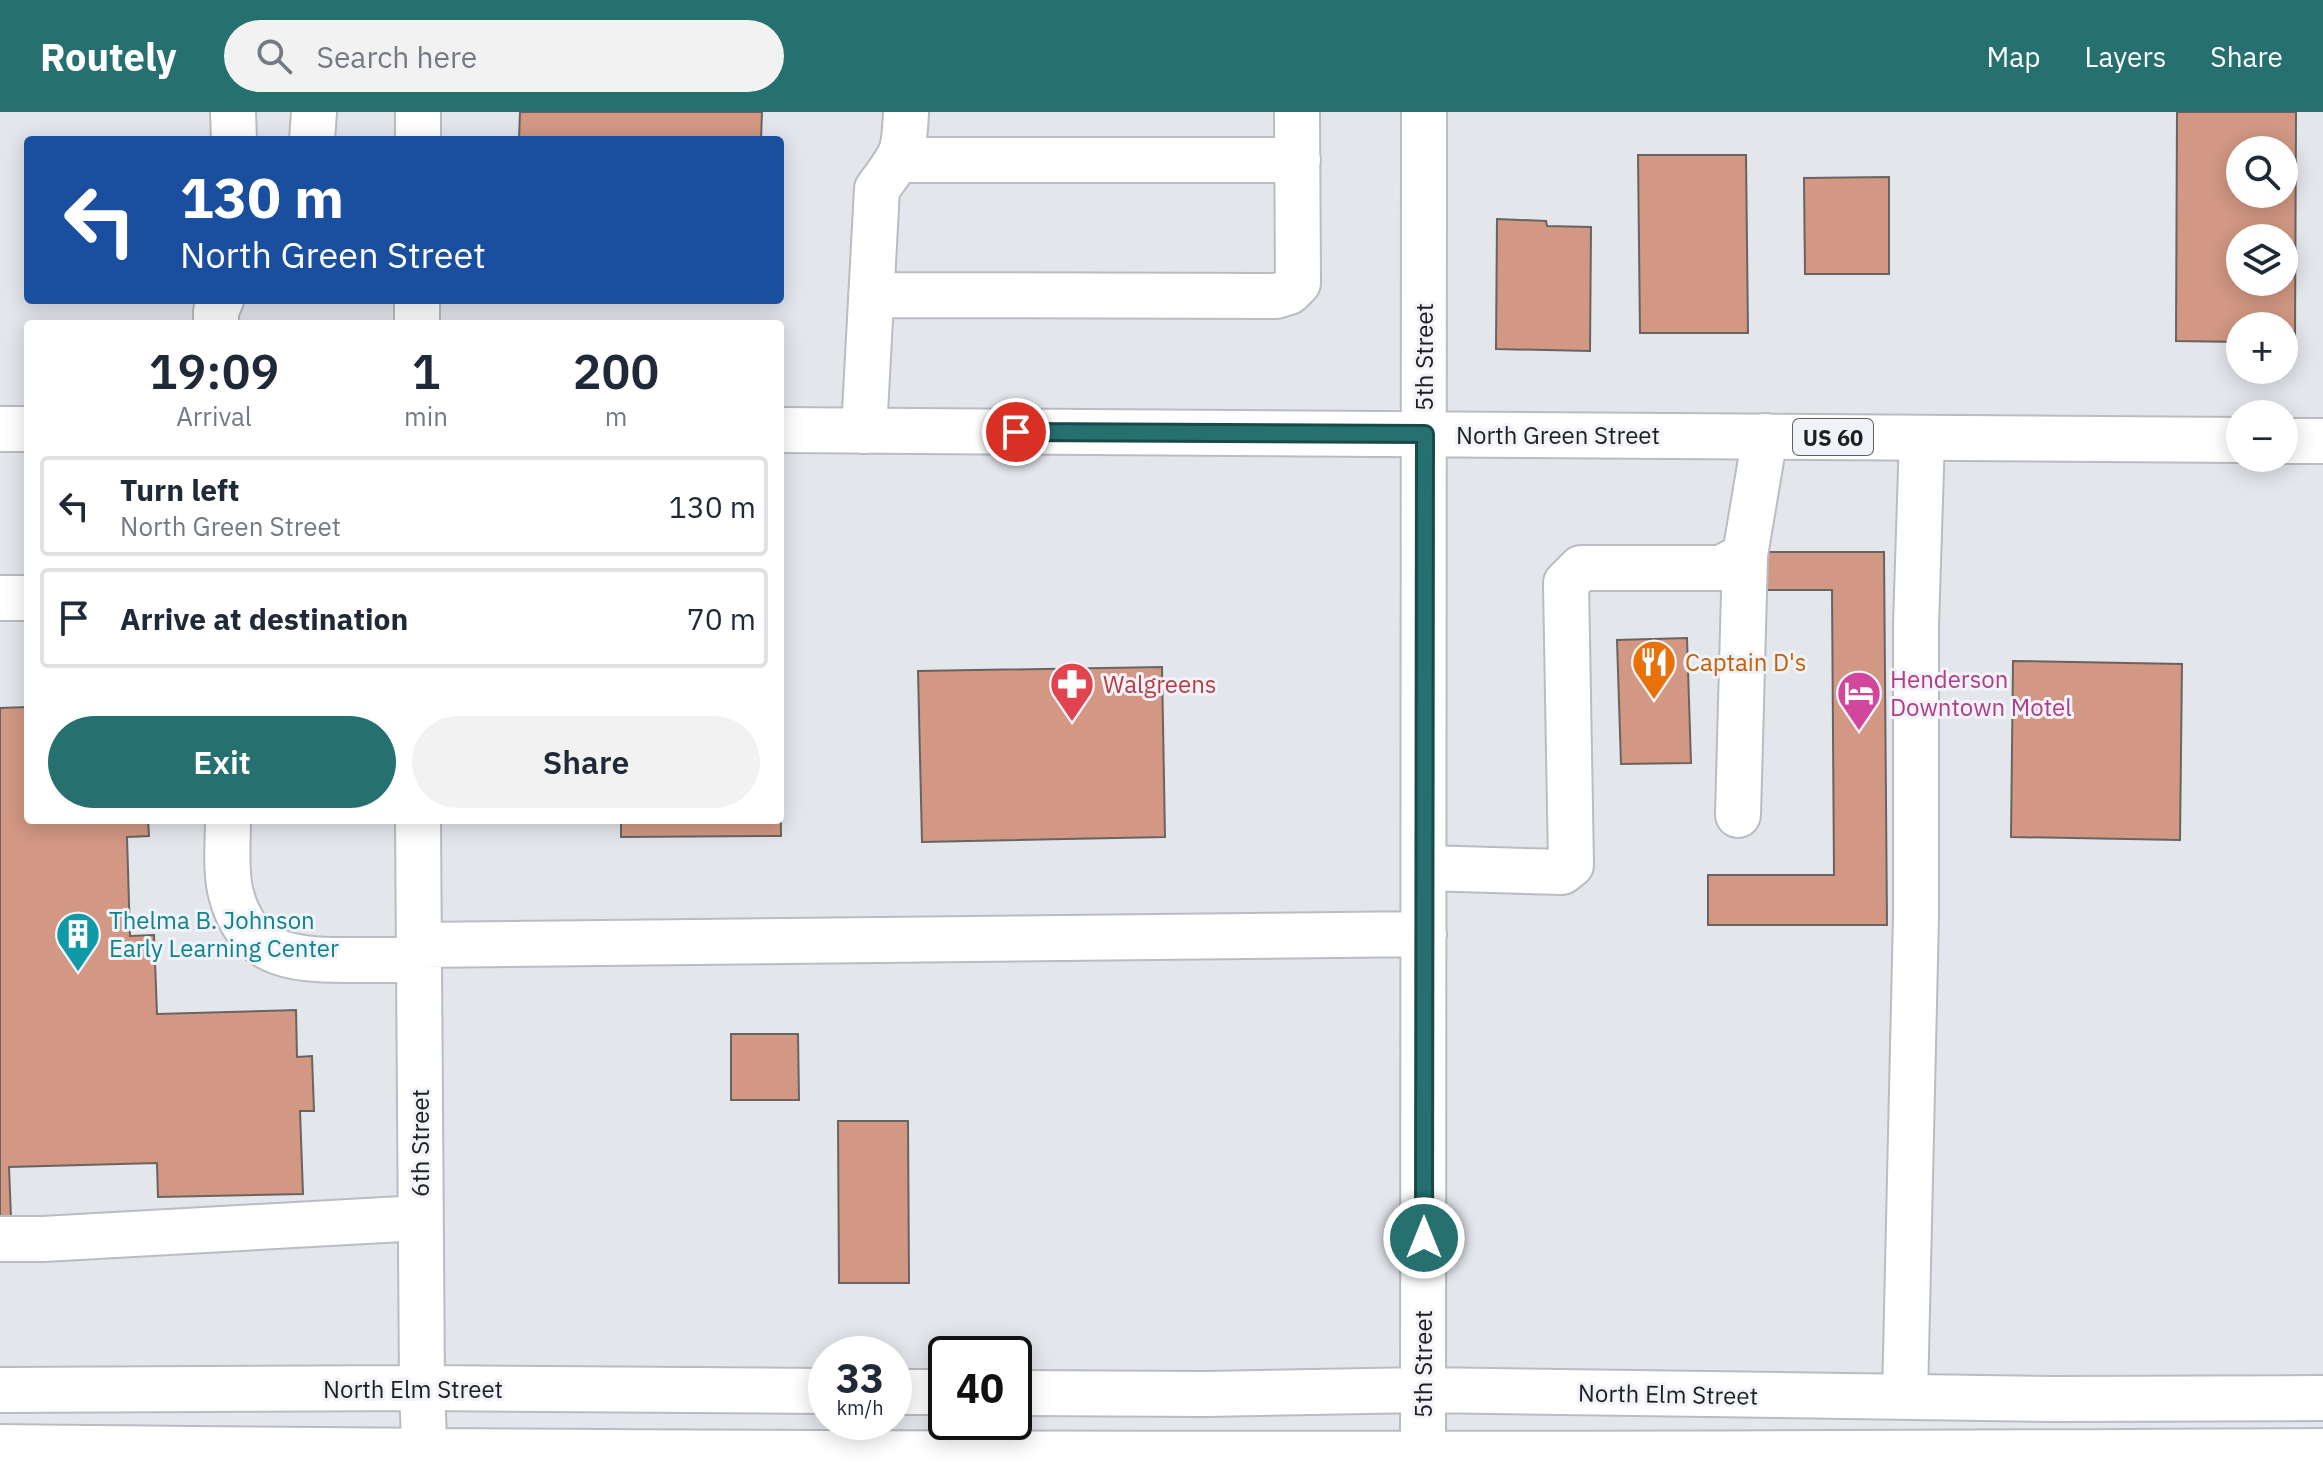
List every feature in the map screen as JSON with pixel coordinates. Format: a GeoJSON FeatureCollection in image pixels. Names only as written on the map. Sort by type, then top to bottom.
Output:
{"type":"FeatureCollection","features":[{"type":"Feature","properties":{"kind":"street"},"geometry":{"type":"LineString","coordinates":[[233,112],[234,136]]}},
{"type":"Feature","properties":{"kind":"street"},"geometry":{"type":"LineString","coordinates":[[312,136],[314,112]]}},
{"type":"Feature","properties":{"kind":"street"},"geometry":{"type":"LineString","coordinates":[[418,112],[418,136]]}},
{"type":"Feature","properties":{"kind":"street"},"geometry":{"type":"LineString","coordinates":[[864,431],[877,189],[899,160],[905,145],[906,112]]}},
{"type":"Feature","properties":{"kind":"street"},"geometry":{"type":"LineString","coordinates":[[871,295],[1276,296],[1289,292],[1298,283],[1297,112]]}},
{"type":"Feature","properties":{"kind":"street","name":"5th Street"},"geometry":{"type":"LineString","coordinates":[[1423,1460],[1424,112]]}},
{"type":"Feature","properties":{"kind":"street"},"geometry":{"type":"LineString","coordinates":[[899,160],[1298,160]]}},
{"type":"Feature","properties":{"kind":"street"},"geometry":{"type":"LineString","coordinates":[[0,429],[24,429]]}},
{"type":"Feature","properties":{"kind":"street","name":"North Green Street"},"geometry":{"type":"LineString","coordinates":[[784,430],[2226,440]]}},
{"type":"Feature","properties":{"kind":"street"},"geometry":{"type":"LineString","coordinates":[[1738,815],[1745,555],[1765,436]]}},
{"type":"Feature","properties":{"kind":"street"},"geometry":{"type":"LineString","coordinates":[[1905,1397],[1916,930],[1916,625],[1922,438]]}},
{"type":"Feature","properties":{"kind":"street"},"geometry":{"type":"LineString","coordinates":[[2298,441],[2323,441]]}},
{"type":"Feature","properties":{"kind":"street"},"geometry":{"type":"LineString","coordinates":[[1424,868],[1562,872],[1571,865],[1566,583],[1581,568],[1721,568],[1745,555]]}},
{"type":"Feature","properties":{"kind":"street"},"geometry":{"type":"LineString","coordinates":[[0,598],[24,598]]}},
{"type":"Feature","properties":{"kind":"street"},"geometry":{"type":"LineString","coordinates":[[228,824],[230,891],[240,921],[257,941],[275,953],[306,960],[419,952],[1424,934]]}},
{"type":"Feature","properties":{"kind":"street","name":"6th Street"},"geometry":{"type":"LineString","coordinates":[[418,824],[425,1459]]}},
{"type":"Feature","properties":{"kind":"street"},"geometry":{"type":"LineString","coordinates":[[0,1239],[420,1218]]}},
{"type":"Feature","properties":{"kind":"street","name":"North Elm Street"},"geometry":{"type":"LineString","coordinates":[[0,1390],[422,1388],[808,1391]]}},
{"type":"Feature","properties":{"kind":"street","name":"North Elm Street"},"geometry":{"type":"LineString","coordinates":[[1032,1393],[1423,1390],[1905,1397],[2323,1398]]}},
{"type":"Feature","properties":{"kind":"street"},"geometry":{"type":"LineString","coordinates":[[0,1447],[425,1459],[1887,1459],[2323,1451]]}},
{"type":"Feature","properties":{"kind":"building"},"geometry":{"type":"Polygon","coordinates":[[[520,112],[762,112],[761,136],[519,136],[520,112]]]}},
{"type":"Feature","properties":{"kind":"building"},"geometry":{"type":"Polygon","coordinates":[[[2177,112],[2296,112],[2296,136],[2226,136],[2226,208],[2296,208],[2296,224],[2226,224],[2226,296],[2295,296],[2295,312],[2226,312],[2226,342],[2176,341],[2177,112]]]}},
{"type":"Feature","properties":{"kind":"building"},"geometry":{"type":"Polygon","coordinates":[[[1638,155],[1746,155],[1748,333],[1640,333],[1638,155]]]}},
{"type":"Feature","properties":{"kind":"building"},"geometry":{"type":"Polygon","coordinates":[[[1889,177],[1889,274],[1805,274],[1804,178],[1889,177]]]}},
{"type":"Feature","properties":{"kind":"building"},"geometry":{"type":"Polygon","coordinates":[[[1497,219],[1546,221],[1547,226],[1591,227],[1590,351],[1496,349],[1497,219]]]}},
{"type":"Feature","properties":{"kind":"building","name":"Henderson Downtown Motel"},"geometry":{"type":"Polygon","coordinates":[[[1763,552],[1884,552],[1887,925],[1708,925],[1708,875],[1834,875],[1832,590],[1763,590],[1763,552]]]}},
{"type":"Feature","properties":{"kind":"building","name":"Captain D's"},"geometry":{"type":"Polygon","coordinates":[[[1687,638],[1691,763],[1621,764],[1617,640],[1687,638]]]}},
{"type":"Feature","properties":{"kind":"building"},"geometry":{"type":"Polygon","coordinates":[[[2013,661],[2182,664],[2180,840],[2011,837],[2013,661]]]}},
{"type":"Feature","properties":{"kind":"building"},"geometry":{"type":"Polygon","coordinates":[[[1162,667],[1165,837],[922,842],[918,671],[1162,667]]]}},
{"type":"Feature","properties":{"kind":"building","name":"Thelma B. Johnson Early Learning Center"},"geometry":{"type":"Polygon","coordinates":[[[24,707],[24,824],[148,824],[149,836],[127,837],[130,936],[154,935],[157,1014],[296,1010],[297,1057],[312,1056],[314,1111],[300,1111],[303,1194],[158,1197],[157,1163],[9,1167],[11,1218],[0,1218],[0,708],[24,707]]]}},
{"type":"Feature","properties":{"kind":"building"},"geometry":{"type":"Polygon","coordinates":[[[621,824],[781,824],[781,836],[621,837],[621,824]]]}},
{"type":"Feature","properties":{"kind":"building"},"geometry":{"type":"Polygon","coordinates":[[[731,1034],[798,1034],[799,1100],[731,1100],[731,1034]]]}},
{"type":"Feature","properties":{"kind":"building"},"geometry":{"type":"Polygon","coordinates":[[[838,1121],[908,1121],[909,1283],[839,1283],[838,1121]]]}},
{"type":"Feature","properties":{"kind":"place","name":"Captain D's"},"geometry":{"type":"Point","coordinates":[1654,701]}},
{"type":"Feature","properties":{"kind":"place","name":"Walgreens"},"geometry":{"type":"Point","coordinates":[1072,723]}},
{"type":"Feature","properties":{"kind":"place","name":"Henderson Downtown Motel"},"geometry":{"type":"Point","coordinates":[1859,732]}},
{"type":"Feature","properties":{"kind":"place","name":"Thelma B. Johnson Early Learning Center"},"geometry":{"type":"Point","coordinates":[78,973]}},
{"type":"Feature","properties":{"kind":"route"},"geometry":{"type":"LineString","coordinates":[[1016,432],[1425,434],[1424,1238]]}}]}
